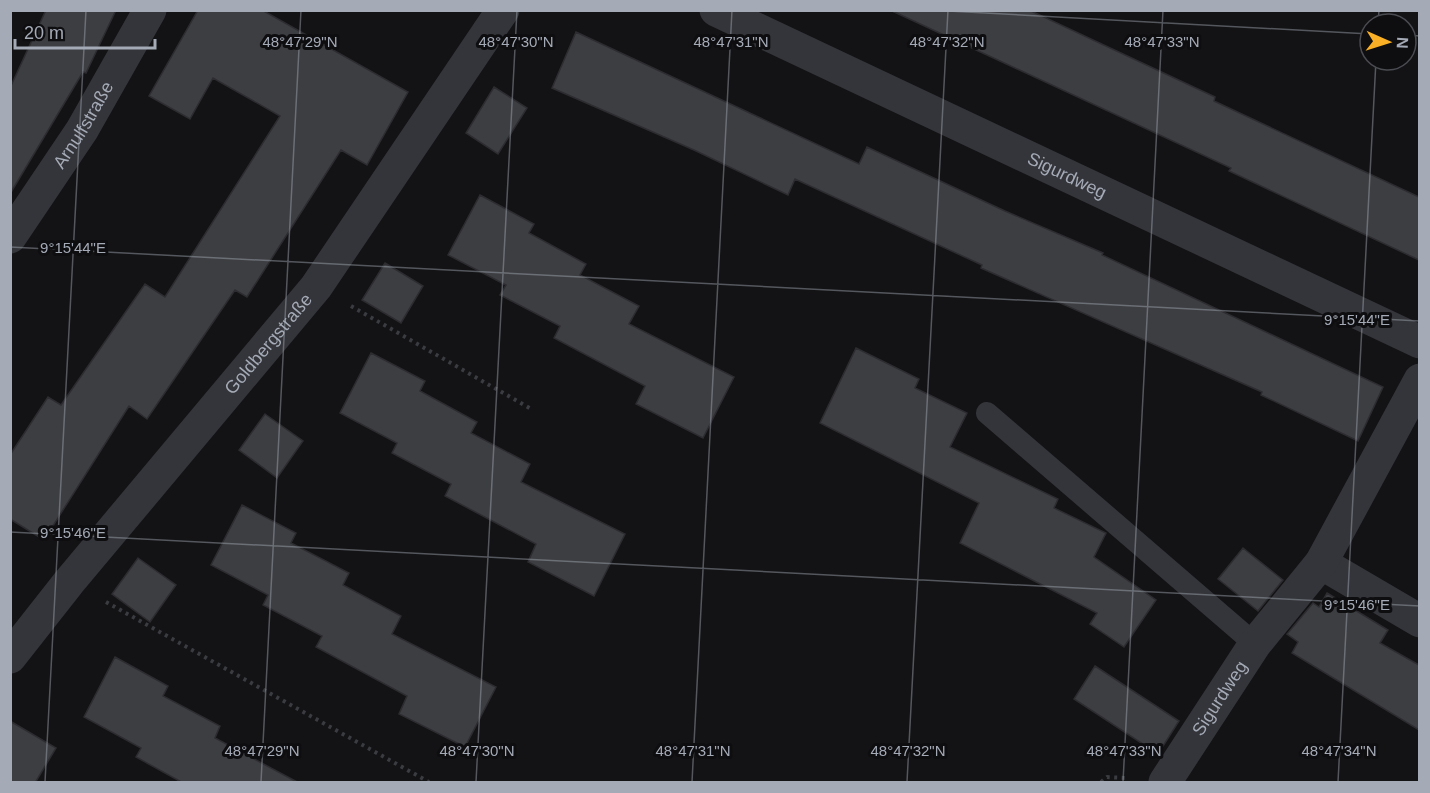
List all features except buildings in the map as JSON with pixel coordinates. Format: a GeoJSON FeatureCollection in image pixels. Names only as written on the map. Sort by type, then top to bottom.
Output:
{"type":"FeatureCollection","features":[{"type":"Feature","properties":{"kind":"street","name":"Arnulfstraße"},"geometry":{"type":"LineString","coordinates":[[10,237],[82,130],[150,10]]}},
{"type":"Feature","properties":{"kind":"street","name":"Goldbergstraße"},"geometry":{"type":"LineString","coordinates":[[10,657],[69,582],[316,287],[503,10]]}},
{"type":"Feature","properties":{"kind":"street","name":"Sigurdweg"},"geometry":{"type":"LineString","coordinates":[[716,10],[1419,342]]}},
{"type":"Feature","properties":{"kind":"street","name":"Sigurdweg"},"geometry":{"type":"LineString","coordinates":[[1165,782],[1255,644],[1321,563],[1419,380]]}},
{"type":"Feature","properties":{"kind":"street"},"geometry":{"type":"LineString","coordinates":[[1321,563],[1419,621]]}},
{"type":"Feature","properties":{"kind":"lane","name":"Sigurdweg"},"geometry":{"type":"LineString","coordinates":[[987,413],[1255,644]]}},
{"type":"Feature","properties":{"kind":"path"},"geometry":{"type":"LineString","coordinates":[[316,287],[532,410]]}},
{"type":"Feature","properties":{"kind":"path"},"geometry":{"type":"LineString","coordinates":[[69,582],[429,783]]}}]}
